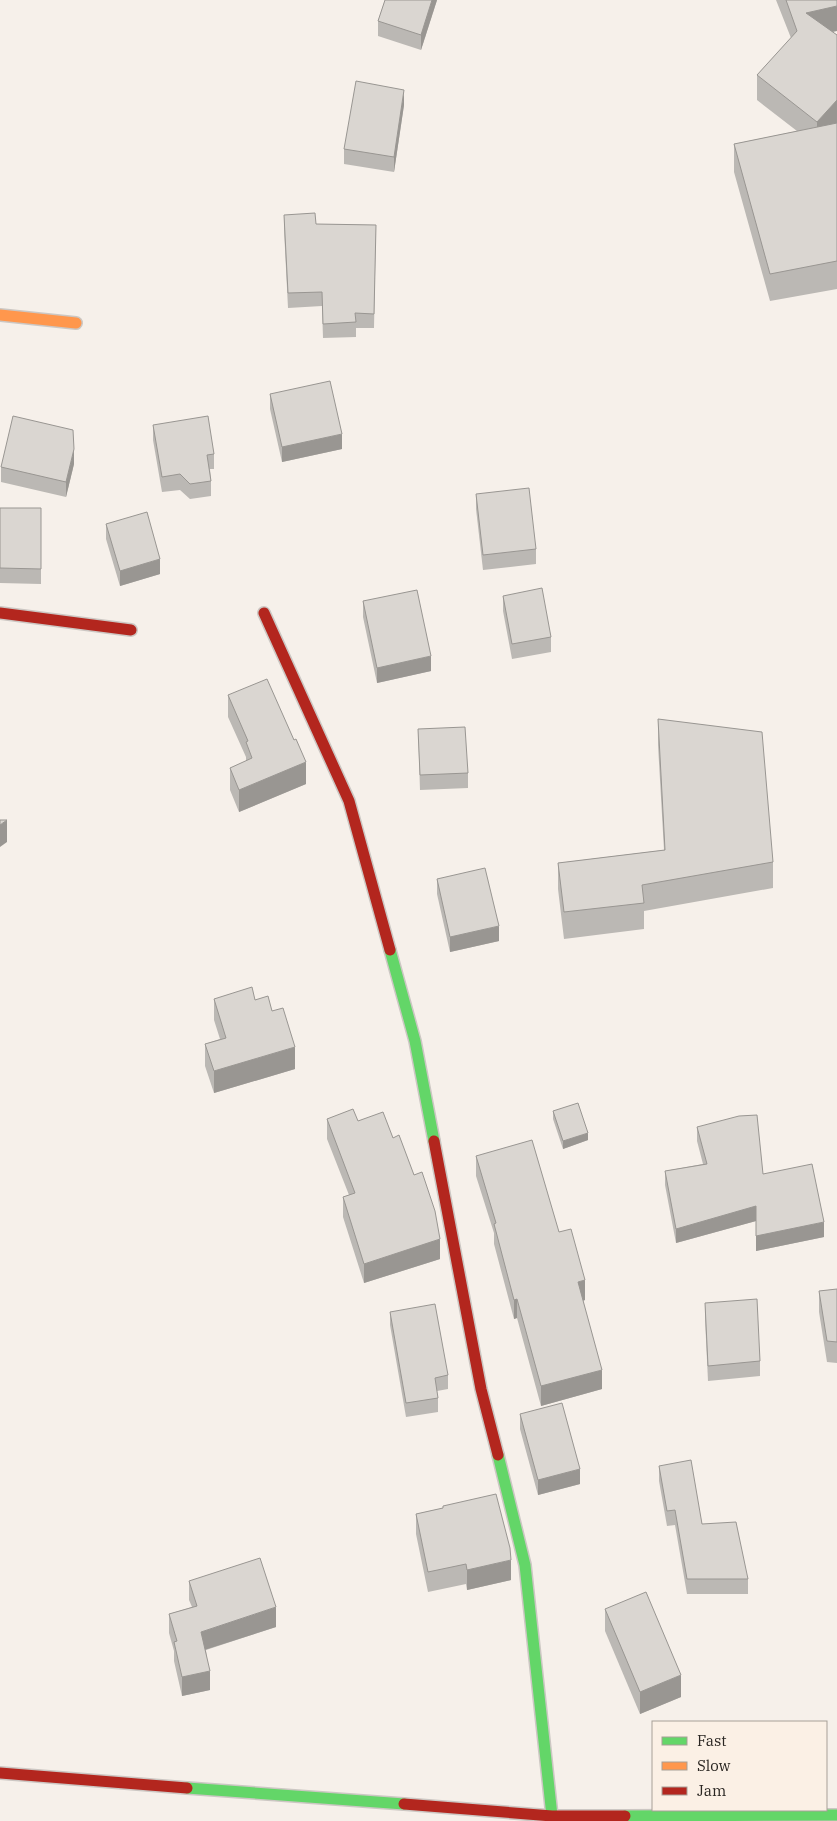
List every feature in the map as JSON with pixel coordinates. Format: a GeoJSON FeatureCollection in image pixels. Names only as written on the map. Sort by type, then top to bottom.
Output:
{"type":"FeatureCollection","features":[{"type":"Feature","properties":{"kind":"street"},"geometry":{"type":"LineString","coordinates":[[0,315],[76,323]]}},
{"type":"Feature","properties":{"kind":"street"},"geometry":{"type":"LineString","coordinates":[[0,613],[131,630]]}},
{"type":"Feature","properties":{"kind":"street"},"geometry":{"type":"LineString","coordinates":[[264,613],[349,800],[415,1041],[481,1389],[525,1565],[552,1816]]}},
{"type":"Feature","properties":{"kind":"street"},"geometry":{"type":"LineString","coordinates":[[0,1773],[552,1816],[837,1815]]}},
{"type":"Feature","properties":{"kind":"building"},"geometry":{"type":"Polygon","coordinates":[[[385,0],[432,0],[421,35],[378,21],[385,0]]]}},
{"type":"Feature","properties":{"kind":"building"},"geometry":{"type":"Polygon","coordinates":[[[786,0],[837,0],[837,6],[806,13],[837,35],[837,100],[817,122],[757,75],[797,31],[786,0]]]}},
{"type":"Feature","properties":{"kind":"building"},"geometry":{"type":"Polygon","coordinates":[[[356,81],[404,90],[394,157],[344,149],[356,81]]]}},
{"type":"Feature","properties":{"kind":"building"},"geometry":{"type":"Polygon","coordinates":[[[837,123],[837,261],[770,274],[734,144],[837,123]]]}},
{"type":"Feature","properties":{"kind":"building"},"geometry":{"type":"Polygon","coordinates":[[[315,213],[316,224],[376,225],[374,314],[355,313],[356,322],[323,324],[322,292],[288,293],[284,215],[315,213]]]}},
{"type":"Feature","properties":{"kind":"building"},"geometry":{"type":"Polygon","coordinates":[[[330,381],[342,434],[282,447],[270,394],[330,381]]]}},
{"type":"Feature","properties":{"kind":"building"},"geometry":{"type":"Polygon","coordinates":[[[13,416],[73,430],[74,449],[66,482],[1,467],[13,416]]]}},
{"type":"Feature","properties":{"kind":"building"},"geometry":{"type":"Polygon","coordinates":[[[208,416],[214,454],[207,455],[211,481],[190,484],[180,474],[162,477],[153,425],[208,416]]]}},
{"type":"Feature","properties":{"kind":"building"},"geometry":{"type":"Polygon","coordinates":[[[529,488],[536,549],[483,555],[476,494],[529,488]]]}},
{"type":"Feature","properties":{"kind":"building"},"geometry":{"type":"Polygon","coordinates":[[[0,508],[41,508],[41,569],[0,568],[0,508]]]}},
{"type":"Feature","properties":{"kind":"building"},"geometry":{"type":"Polygon","coordinates":[[[147,512],[160,559],[120,571],[106,524],[147,512]]]}},
{"type":"Feature","properties":{"kind":"building"},"geometry":{"type":"Polygon","coordinates":[[[542,588],[551,637],[512,644],[503,596],[542,588]]]}},
{"type":"Feature","properties":{"kind":"building"},"geometry":{"type":"Polygon","coordinates":[[[417,590],[431,656],[377,668],[363,601],[417,590]]]}},
{"type":"Feature","properties":{"kind":"building"},"geometry":{"type":"Polygon","coordinates":[[[267,679],[294,740],[296,739],[306,762],[239,790],[230,768],[252,758],[246,742],[248,741],[228,695],[267,679]]]}},
{"type":"Feature","properties":{"kind":"building"},"geometry":{"type":"Polygon","coordinates":[[[658,719],[762,732],[773,862],[642,885],[644,903],[564,912],[558,863],[665,850],[658,719]]]}},
{"type":"Feature","properties":{"kind":"building"},"geometry":{"type":"Polygon","coordinates":[[[465,727],[468,773],[420,775],[418,729],[465,727]]]}},
{"type":"Feature","properties":{"kind":"building"},"geometry":{"type":"Polygon","coordinates":[[[0,820],[7,820],[0,825],[0,820]]]}},
{"type":"Feature","properties":{"kind":"building"},"geometry":{"type":"Polygon","coordinates":[[[485,868],[499,926],[450,937],[437,879],[485,868]]]}},
{"type":"Feature","properties":{"kind":"building"},"geometry":{"type":"Polygon","coordinates":[[[252,987],[255,1000],[268,996],[272,1011],[283,1008],[295,1047],[214,1071],[205,1044],[226,1038],[214,999],[252,987]]]}},
{"type":"Feature","properties":{"kind":"building"},"geometry":{"type":"Polygon","coordinates":[[[578,1103],[588,1133],[563,1141],[553,1111],[578,1103]]]}},
{"type":"Feature","properties":{"kind":"building"},"geometry":{"type":"Polygon","coordinates":[[[353,1109],[358,1121],[383,1112],[393,1138],[399,1135],[414,1175],[422,1172],[435,1211],[440,1239],[364,1264],[343,1197],[355,1193],[327,1119],[353,1109]]]}},
{"type":"Feature","properties":{"kind":"building"},"geometry":{"type":"Polygon","coordinates":[[[757,1115],[763,1174],[812,1164],[824,1222],[756,1236],[756,1206],[676,1229],[665,1171],[707,1164],[697,1127],[739,1116],[757,1115]]]}},
{"type":"Feature","properties":{"kind":"building"},"geometry":{"type":"Polygon","coordinates":[[[532,1140],[559,1232],[571,1229],[585,1280],[578,1282],[602,1370],[541,1386],[517,1299],[514,1300],[494,1224],[496,1223],[476,1156],[532,1140]]]}},
{"type":"Feature","properties":{"kind":"building"},"geometry":{"type":"Polygon","coordinates":[[[837,1289],[837,1342],[827,1341],[819,1291],[837,1289]]]}},
{"type":"Feature","properties":{"kind":"building"},"geometry":{"type":"Polygon","coordinates":[[[757,1299],[760,1361],[708,1366],[705,1303],[757,1299]]]}},
{"type":"Feature","properties":{"kind":"building"},"geometry":{"type":"Polygon","coordinates":[[[435,1304],[448,1375],[435,1378],[438,1398],[406,1403],[390,1312],[435,1304]]]}},
{"type":"Feature","properties":{"kind":"building"},"geometry":{"type":"Polygon","coordinates":[[[562,1403],[580,1469],[538,1480],[520,1414],[562,1403]]]}},
{"type":"Feature","properties":{"kind":"building"},"geometry":{"type":"Polygon","coordinates":[[[691,1460],[702,1524],[736,1522],[748,1579],[687,1579],[675,1510],[667,1511],[659,1466],[691,1460]]]}},
{"type":"Feature","properties":{"kind":"building"},"geometry":{"type":"Polygon","coordinates":[[[496,1494],[510,1548],[511,1560],[467,1570],[466,1564],[428,1572],[416,1514],[496,1494]]]}},
{"type":"Feature","properties":{"kind":"building"},"geometry":{"type":"Polygon","coordinates":[[[260,1558],[276,1607],[201,1632],[210,1671],[182,1677],[174,1642],[177,1641],[169,1614],[197,1606],[189,1581],[260,1558]]]}},
{"type":"Feature","properties":{"kind":"building"},"geometry":{"type":"Polygon","coordinates":[[[646,1592],[681,1675],[640,1692],[605,1609],[646,1592]]]}},
{"type":"Feature","properties":{"kind":"traffic: fast"},"geometry":{"type":"LineString","coordinates":[[390,950],[415,1041],[434,1141]]}},
{"type":"Feature","properties":{"kind":"traffic: fast"},"geometry":{"type":"LineString","coordinates":[[498,1455],[525,1565],[552,1816]]}},
{"type":"Feature","properties":{"kind":"traffic: fast"},"geometry":{"type":"LineString","coordinates":[[187,1788],[404,1804]]}},
{"type":"Feature","properties":{"kind":"traffic: fast"},"geometry":{"type":"LineString","coordinates":[[625,1816],[837,1815]]}},
{"type":"Feature","properties":{"kind":"traffic: slow"},"geometry":{"type":"LineString","coordinates":[[0,315],[76,323]]}},
{"type":"Feature","properties":{"kind":"traffic: jam"},"geometry":{"type":"LineString","coordinates":[[0,613],[131,630]]}},
{"type":"Feature","properties":{"kind":"traffic: jam"},"geometry":{"type":"LineString","coordinates":[[264,613],[349,801],[390,950]]}},
{"type":"Feature","properties":{"kind":"traffic: jam"},"geometry":{"type":"LineString","coordinates":[[434,1141],[481,1389],[498,1455]]}},
{"type":"Feature","properties":{"kind":"traffic: jam"},"geometry":{"type":"LineString","coordinates":[[0,1773],[187,1788]]}},
{"type":"Feature","properties":{"kind":"traffic: jam"},"geometry":{"type":"LineString","coordinates":[[404,1804],[552,1816],[625,1816]]}}]}
